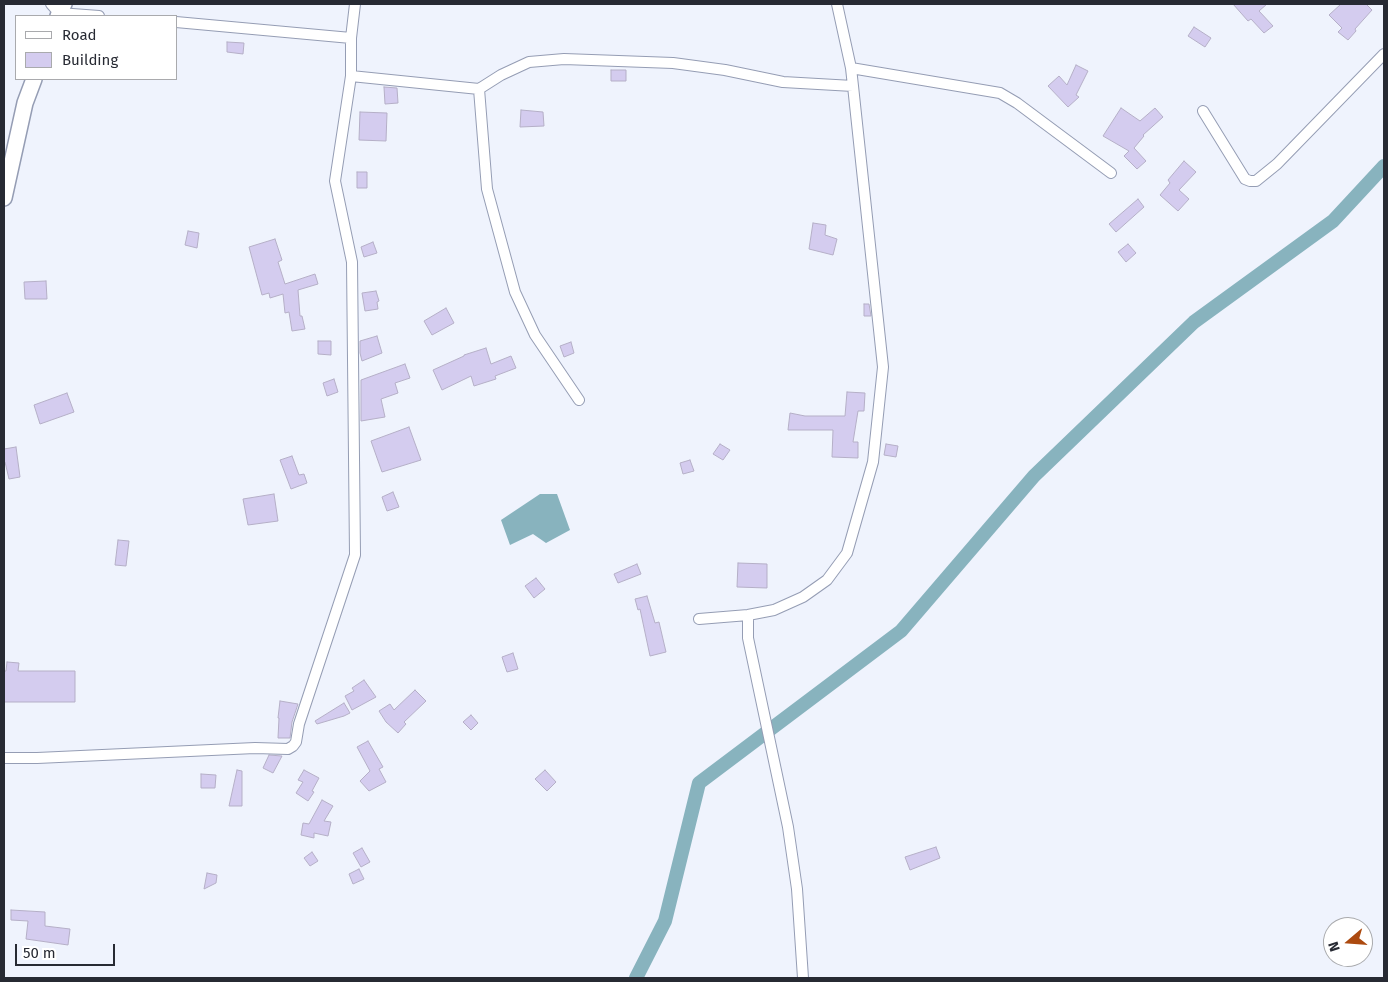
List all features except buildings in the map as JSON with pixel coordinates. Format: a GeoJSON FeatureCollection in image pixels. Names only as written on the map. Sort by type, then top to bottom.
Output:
{"type":"FeatureCollection","features":[{"type":"Feature","properties":{"kind":"main road"},"geometry":{"type":"LineString","coordinates":[[4,198],[25,104],[34,80]]}},
{"type":"Feature","properties":{"kind":"street"},"geometry":{"type":"LineString","coordinates":[[4,758],[288,748],[296,742],[299,724],[355,555],[352,262],[335,181],[351,76],[351,38],[356,4]]}},
{"type":"Feature","properties":{"kind":"street"},"geometry":{"type":"LineString","coordinates":[[698,619],[748,616],[774,610],[803,597],[827,580],[846,553],[873,462],[883,366],[851,68],[837,4]]}},
{"type":"Feature","properties":{"kind":"street"},"geometry":{"type":"LineString","coordinates":[[58,9],[93,15]]}},
{"type":"Feature","properties":{"kind":"street"},"geometry":{"type":"LineString","coordinates":[[178,22],[260,28],[351,38]]}},
{"type":"Feature","properties":{"kind":"street"},"geometry":{"type":"LineString","coordinates":[[1203,111],[1245,179],[1256,181],[1277,164],[1384,54]]}},
{"type":"Feature","properties":{"kind":"street"},"geometry":{"type":"LineString","coordinates":[[351,76],[479,90],[529,62],[564,59],[673,63],[725,70],[783,82],[853,86]]}},
{"type":"Feature","properties":{"kind":"street"},"geometry":{"type":"LineString","coordinates":[[851,68],[1000,94],[1017,103],[1112,173]]}},
{"type":"Feature","properties":{"kind":"street"},"geometry":{"type":"LineString","coordinates":[[479,90],[487,189],[515,292],[535,335],[579,400]]}},
{"type":"Feature","properties":{"kind":"street"},"geometry":{"type":"LineString","coordinates":[[748,616],[748,638],[788,827],[797,889],[803,978]]}},
{"type":"Feature","properties":{"kind":"water"},"geometry":{"type":"Polygon","coordinates":[[[540,494],[557,494],[570,530],[546,543],[533,534],[510,545],[501,520],[540,494]]]}},
{"type":"Feature","properties":{"kind":"waterway"},"geometry":{"type":"LineString","coordinates":[[636,978],[665,921],[699,783],[901,631],[1034,476],[1194,322],[1333,221],[1384,166]]}}]}
